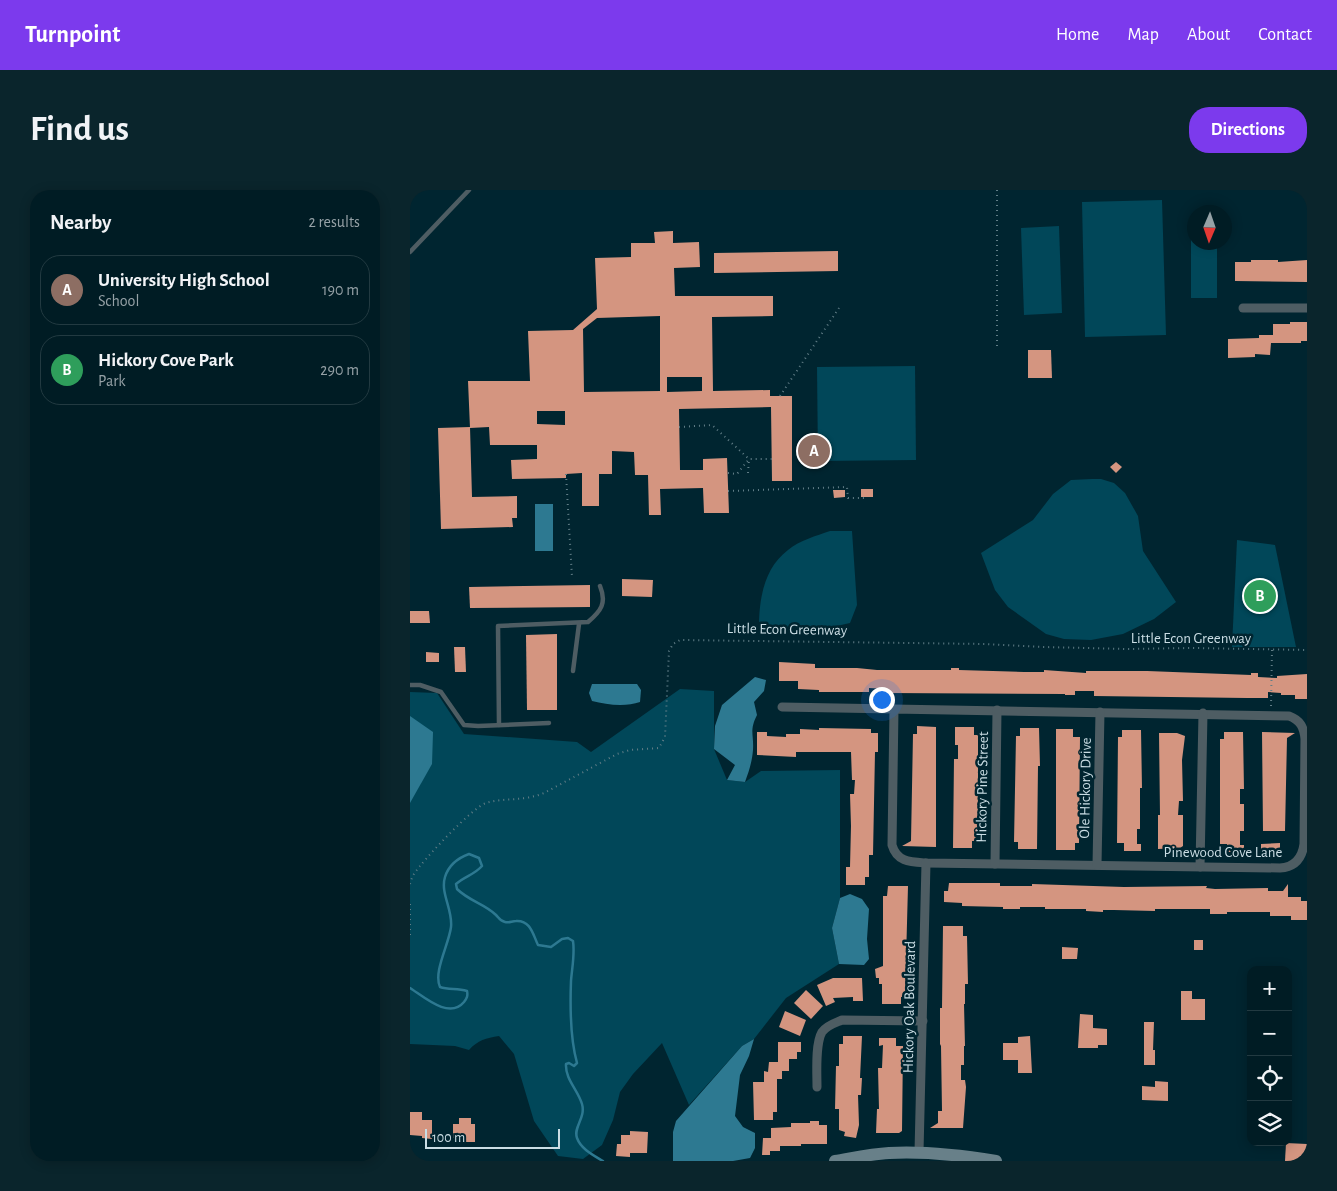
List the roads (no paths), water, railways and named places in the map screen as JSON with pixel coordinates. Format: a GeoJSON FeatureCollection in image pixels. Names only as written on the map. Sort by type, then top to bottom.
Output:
{"type":"FeatureCollection","features":[{"type":"Feature","properties":{"kind":"street"},"geometry":{"type":"LineString","coordinates":[[1244,308],[1307,308]]}},
{"type":"Feature","properties":{"kind":"street","name":"Pinewood Cove Lane"},"geometry":{"type":"LineString","coordinates":[[782,707],[1203,713],[1282,715],[1295,718],[1304,731],[1305,739],[1304,844],[1302,856],[1290,866],[1200,867],[926,863],[904,860],[898,857],[892,845],[894,709]]}},
{"type":"Feature","properties":{"kind":"street","name":"Hickory Pine Street"},"geometry":{"type":"LineString","coordinates":[[995,864],[997,710]]}},
{"type":"Feature","properties":{"kind":"street","name":"Ole Hickory Drive"},"geometry":{"type":"LineString","coordinates":[[1097,865],[1100,712]]}},
{"type":"Feature","properties":{"kind":"street"},"geometry":{"type":"LineString","coordinates":[[1200,867],[1203,713]]}},
{"type":"Feature","properties":{"kind":"street","name":"Hickory Oak Boulevard"},"geometry":{"type":"LineString","coordinates":[[919,1152],[926,863]]}},
{"type":"Feature","properties":{"kind":"street"},"geometry":{"type":"LineString","coordinates":[[817,1087],[818,1046],[822,1032],[831,1025],[842,1020],[923,1021]]}},
{"type":"Feature","properties":{"kind":"street"},"geometry":{"type":"LineString","coordinates":[[835,1161],[887,1153],[919,1152],[996,1161]]}},
{"type":"Feature","properties":{"kind":"lane"},"geometry":{"type":"LineString","coordinates":[[410,252],[469,190]]}},
{"type":"Feature","properties":{"kind":"lane"},"geometry":{"type":"LineString","coordinates":[[499,725],[498,626],[579,624],[588,622],[598,614],[602,606],[604,595],[600,586]]}},
{"type":"Feature","properties":{"kind":"lane"},"geometry":{"type":"LineString","coordinates":[[573,671],[579,624]]}},
{"type":"Feature","properties":{"kind":"lane"},"geometry":{"type":"LineString","coordinates":[[410,685],[420,685],[442,692],[464,725],[549,723]]}},
{"type":"Feature","properties":{"kind":"waterway"},"geometry":{"type":"LineString","coordinates":[[410,988],[429,1001],[444,1008],[458,1007],[467,998],[467,991],[440,987],[438,981],[438,974],[451,927],[444,883],[451,865],[469,854],[479,858],[482,866],[456,884],[457,889],[492,911],[502,921],[521,921],[525,923],[531,929],[538,945],[551,947],[562,939],[568,938],[573,941],[571,1012],[573,1043],[577,1063],[574,1066],[569,1063],[566,1064],[566,1069],[583,1109],[576,1134],[577,1138],[584,1149],[603,1161]]}},
{"type":"Feature","properties":{"kind":"place","name":"University High School"},"geometry":{"type":"Point","coordinates":[814,451]}},
{"type":"Feature","properties":{"kind":"place","name":"Hickory Cove Park"},"geometry":{"type":"Point","coordinates":[1260,596]}}]}
